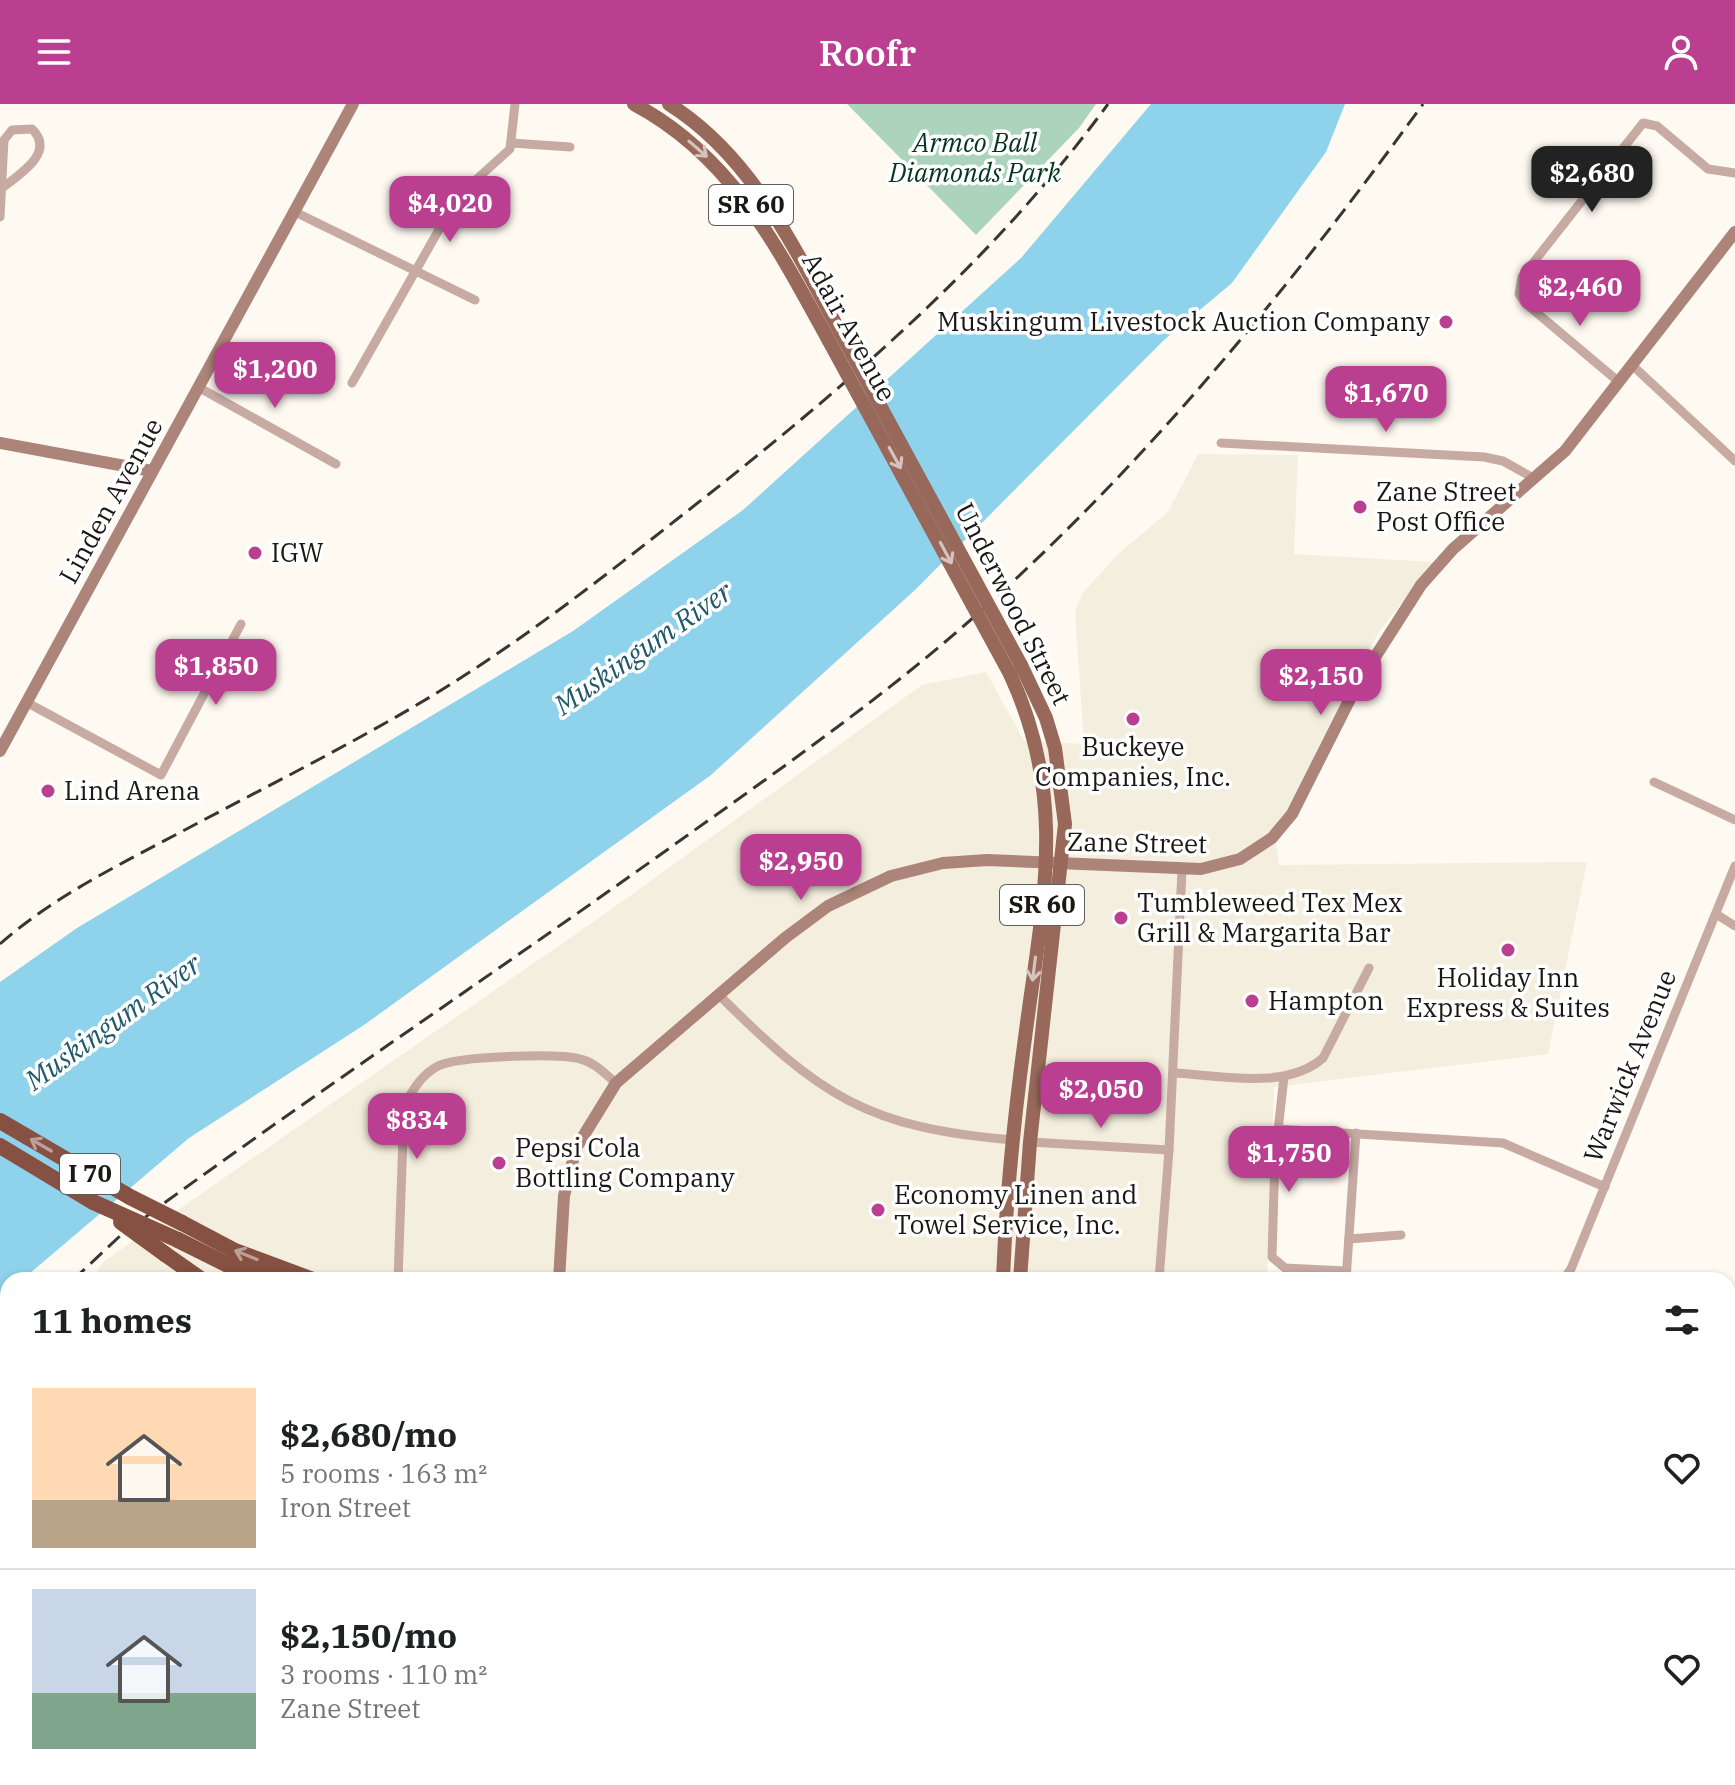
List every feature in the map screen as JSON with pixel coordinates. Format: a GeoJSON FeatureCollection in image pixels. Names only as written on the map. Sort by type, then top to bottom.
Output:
{"type":"FeatureCollection","features":[{"type":"Feature","properties":{"kind":"highway","name":"I 70"},"geometry":{"type":"LineString","coordinates":[[0,1121],[130,1197],[235,1251],[291,1272]]}},
{"type":"Feature","properties":{"kind":"highway","name":"I 70"},"geometry":{"type":"LineString","coordinates":[[0,1146],[93,1202],[248,1272]]}},
{"type":"Feature","properties":{"kind":"highway"},"geometry":{"type":"LineString","coordinates":[[93,1202],[191,1272]]}},
{"type":"Feature","properties":{"kind":"main road","name":"Linden Avenue"},"geometry":{"type":"LineString","coordinates":[[0,751],[353,104]]}},
{"type":"Feature","properties":{"kind":"main road","name":"Adair Avenue"},"geometry":{"type":"LineString","coordinates":[[634,104],[703,153],[751,204],[834,336]]}},
{"type":"Feature","properties":{"kind":"main road","name":"Adair Avenue"},"geometry":{"type":"LineString","coordinates":[[669,104],[711,136],[767,202],[834,336],[915,481]]}},
{"type":"Feature","properties":{"kind":"main road","name":"Zane Street"},"geometry":{"type":"LineString","coordinates":[[559,1272],[564,1196],[576,1148],[616,1083],[807,920],[870,883],[943,863],[987,860],[1182,870],[1240,859],[1282,828],[1303,796],[1356,687],[1421,585],[1453,549],[1565,451],[1735,232]]}},
{"type":"Feature","properties":{"kind":"main road"},"geometry":{"type":"LineString","coordinates":[[0,443],[152,471]]}},
{"type":"Feature","properties":{"kind":"main road","name":"Underwood Street"},"geometry":{"type":"LineString","coordinates":[[915,481],[1016,669],[1046,718],[1060,771],[1065,824],[1063,864],[1030,1142],[1021,1272]]}},
{"type":"Feature","properties":{"kind":"main road","name":"Underwood Street"},"geometry":{"type":"LineString","coordinates":[[1004,1272],[1013,1140],[1046,864],[1048,822],[1040,759],[1016,669]]}},
{"type":"Feature","properties":{"kind":"street"},"geometry":{"type":"LineString","coordinates":[[352,383],[458,196],[512,143],[515,104]]}},
{"type":"Feature","properties":{"kind":"street"},"geometry":{"type":"LineString","coordinates":[[1619,382],[1525,303],[1519,284],[1639,126],[1646,122],[1657,126],[1708,169],[1735,173]]}},
{"type":"Feature","properties":{"kind":"street"},"geometry":{"type":"LineString","coordinates":[[0,217],[2,188],[7,134],[22,127],[32,129],[41,141],[41,149],[24,170],[2,188]]}},
{"type":"Feature","properties":{"kind":"street"},"geometry":{"type":"LineString","coordinates":[[512,143],[570,147]]}},
{"type":"Feature","properties":{"kind":"street"},"geometry":{"type":"LineString","coordinates":[[293,211],[475,300]]}},
{"type":"Feature","properties":{"kind":"street"},"geometry":{"type":"LineString","coordinates":[[1632,365],[1735,461]]}},
{"type":"Feature","properties":{"kind":"street"},"geometry":{"type":"LineString","coordinates":[[198,387],[336,464]]}},
{"type":"Feature","properties":{"kind":"street"},"geometry":{"type":"LineString","coordinates":[[1221,443],[1484,457],[1503,461],[1535,479]]}},
{"type":"Feature","properties":{"kind":"street"},"geometry":{"type":"LineString","coordinates":[[26,702],[161,775],[241,624]]}},
{"type":"Feature","properties":{"kind":"street"},"geometry":{"type":"LineString","coordinates":[[1654,782],[1735,820]]}},
{"type":"Feature","properties":{"kind":"street","name":"Warwick Avenue"},"geometry":{"type":"LineString","coordinates":[[1569,1272],[1735,866]]}},
{"type":"Feature","properties":{"kind":"street"},"geometry":{"type":"LineString","coordinates":[[1160,1272],[1169,1150],[1182,870]]}},
{"type":"Feature","properties":{"kind":"street"},"geometry":{"type":"LineString","coordinates":[[1716,914],[1735,926]]}},
{"type":"Feature","properties":{"kind":"street"},"geometry":{"type":"LineString","coordinates":[[1173,1073],[1284,1077],[1312,1068],[1323,1058],[1369,968]]}},
{"type":"Feature","properties":{"kind":"street"},"geometry":{"type":"LineString","coordinates":[[718,994],[792,1066],[849,1102],[879,1116],[932,1132],[1013,1140]]}},
{"type":"Feature","properties":{"kind":"street"},"geometry":{"type":"LineString","coordinates":[[398,1272],[404,1108],[409,1095],[427,1073],[457,1060],[571,1057],[594,1065],[616,1083]]}},
{"type":"Feature","properties":{"kind":"street"},"geometry":{"type":"LineString","coordinates":[[1284,1077],[1278,1129],[1272,1257],[1285,1268],[1320,1272]]}},
{"type":"Feature","properties":{"kind":"street"},"geometry":{"type":"LineString","coordinates":[[1278,1129],[1503,1143],[1605,1187]]}},
{"type":"Feature","properties":{"kind":"street"},"geometry":{"type":"LineString","coordinates":[[1346,1272],[1356,1133]]}},
{"type":"Feature","properties":{"kind":"street"},"geometry":{"type":"LineString","coordinates":[[1030,1142],[1169,1150]]}},
{"type":"Feature","properties":{"kind":"street"},"geometry":{"type":"LineString","coordinates":[[1349,1239],[1401,1235]]}},
{"type":"Feature","properties":{"kind":"shaded area"},"geometry":{"type":"Polygon","coordinates":[[[1198,454],[1298,455],[1294,554],[1434,562],[1378,633],[1294,801],[1274,830],[1279,865],[1587,862],[1548,1054],[1274,1087],[1267,1272],[97,1272],[103,1262],[606,913],[922,685],[986,672],[1024,741],[1084,744],[1075,612],[1082,594],[1116,556],[1168,512],[1198,454]]]}},
{"type":"Feature","properties":{"kind":"green space","name":"Armco Ball Diamonds Park"},"geometry":{"type":"Polygon","coordinates":[[[847,104],[1096,104],[1079,128],[976,235],[847,104]]]}},
{"type":"Feature","properties":{"kind":"water","name":"Muskingum River"},"geometry":{"type":"Polygon","coordinates":[[[1151,104],[1345,104],[1326,152],[1232,283],[1164,340],[915,590],[711,775],[364,1025],[189,1138],[31,1272],[0,1272],[0,982],[77,928],[573,631],[743,510],[1021,258],[1151,104]]]}},
{"type":"Feature","properties":{"kind":"railway"},"geometry":{"type":"LineString","coordinates":[[0,944],[42,911],[86,883],[415,706],[486,661],[589,587],[804,417],[913,321],[1015,217],[1108,104]]}},
{"type":"Feature","properties":{"kind":"railway"},"geometry":{"type":"LineString","coordinates":[[82,1272],[120,1236],[167,1201],[792,761],[903,677],[974,617],[1037,559],[1156,437],[1267,308],[1423,104]]}},
{"type":"Feature","properties":{"kind":"place","name":"Muskingum Livestock Auction Company"},"geometry":{"type":"Point","coordinates":[1446,322]}},
{"type":"Feature","properties":{"kind":"place","name":"Zane Street Post Office"},"geometry":{"type":"Point","coordinates":[1360,507]}},
{"type":"Feature","properties":{"kind":"place","name":"IGW"},"geometry":{"type":"Point","coordinates":[255,553]}},
{"type":"Feature","properties":{"kind":"place","name":"Buckeye Companies, Inc."},"geometry":{"type":"Point","coordinates":[1133,719]}},
{"type":"Feature","properties":{"kind":"place","name":"Lind Arena"},"geometry":{"type":"Point","coordinates":[48,791]}},
{"type":"Feature","properties":{"kind":"place","name":"Tumbleweed Tex Mex Grill & Margarita Bar"},"geometry":{"type":"Point","coordinates":[1121,918]}},
{"type":"Feature","properties":{"kind":"place","name":"Holiday Inn Express & Suites"},"geometry":{"type":"Point","coordinates":[1508,950]}},
{"type":"Feature","properties":{"kind":"place","name":"Hampton"},"geometry":{"type":"Point","coordinates":[1252,1001]}},
{"type":"Feature","properties":{"kind":"place","name":"Pepsi Cola Bottling Company"},"geometry":{"type":"Point","coordinates":[499,1163]}},
{"type":"Feature","properties":{"kind":"place","name":"Economy Linen and Towel Service, Inc."},"geometry":{"type":"Point","coordinates":[878,1210]}}]}
